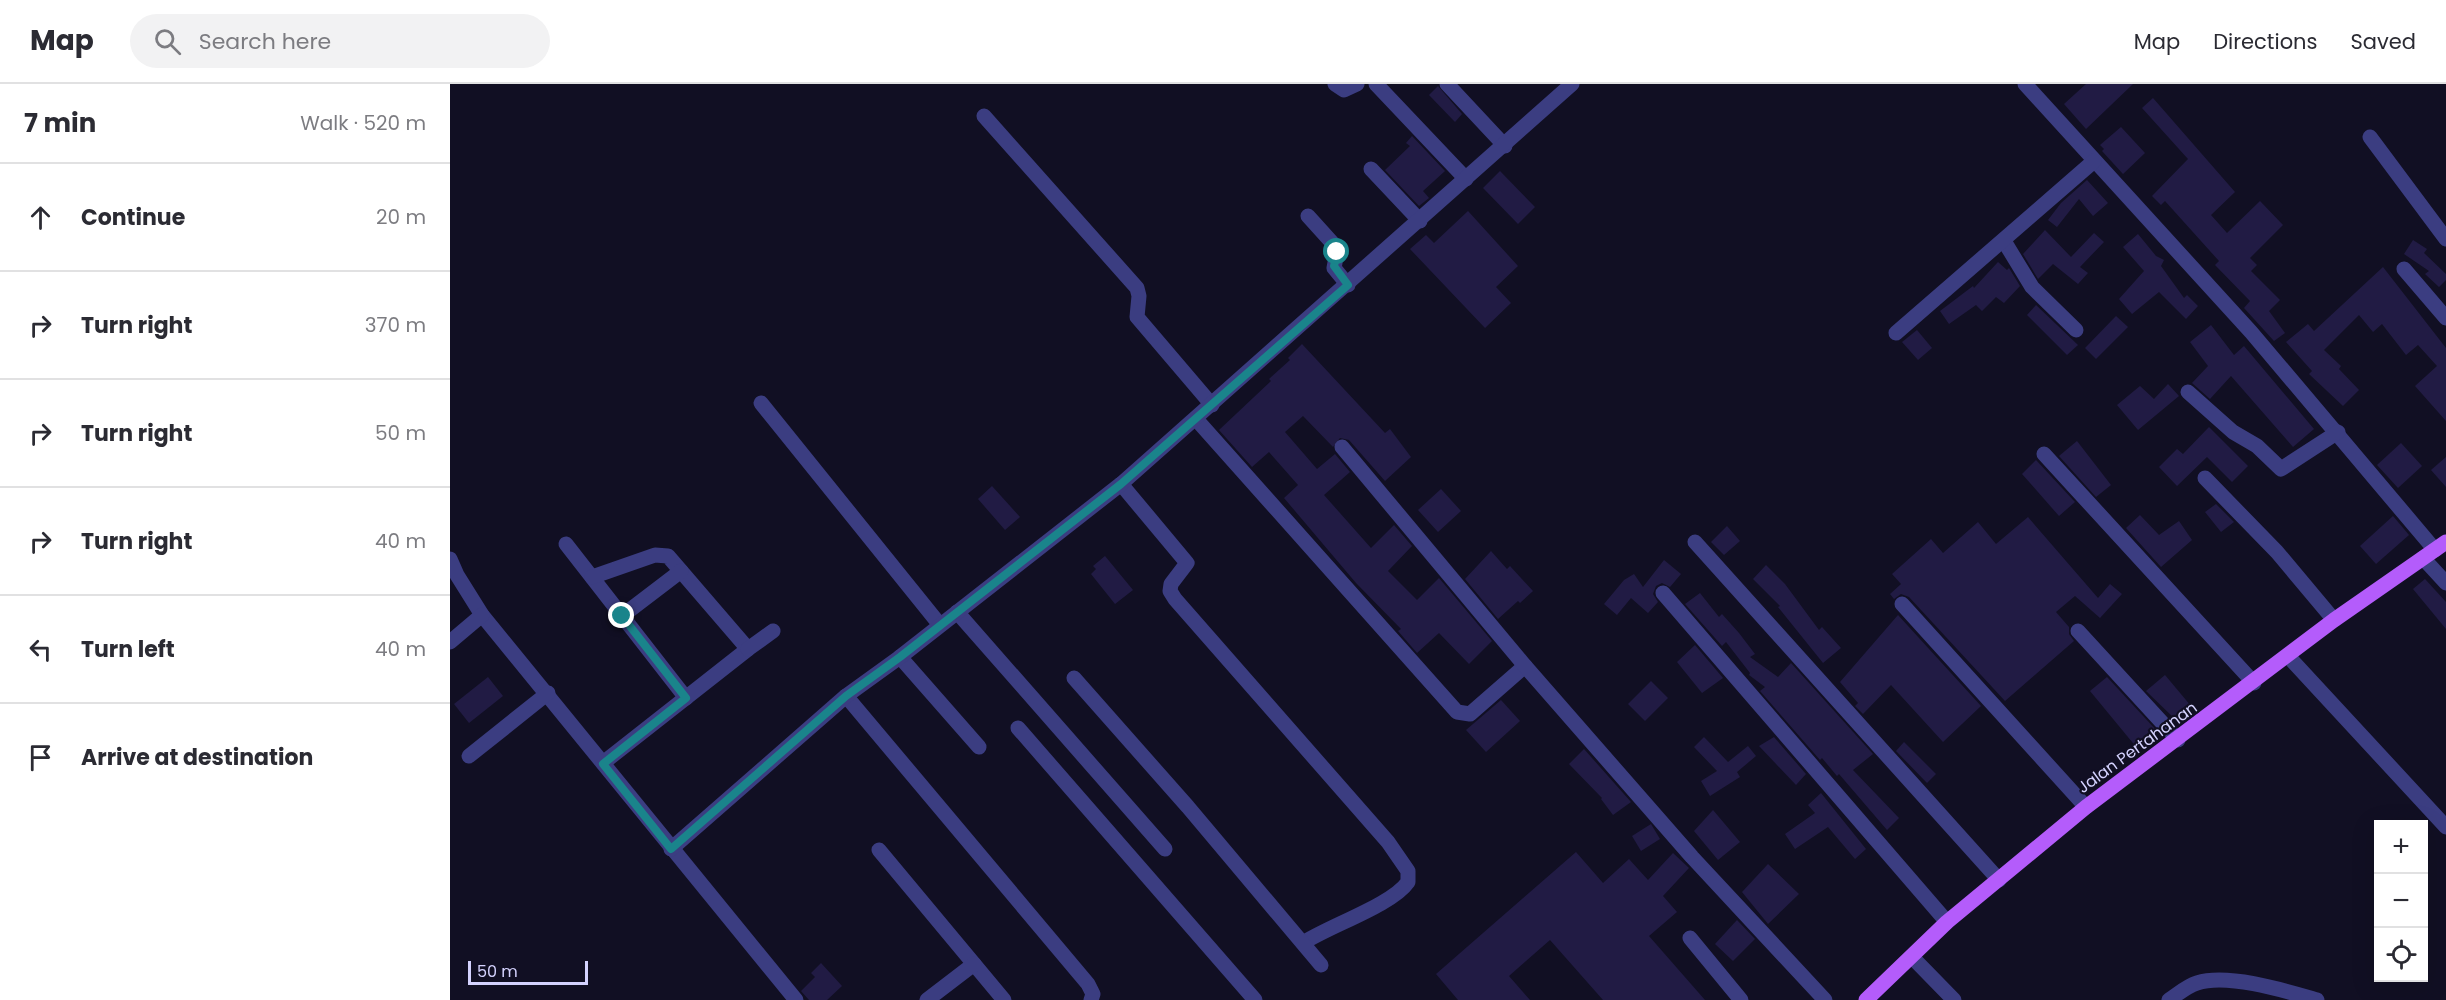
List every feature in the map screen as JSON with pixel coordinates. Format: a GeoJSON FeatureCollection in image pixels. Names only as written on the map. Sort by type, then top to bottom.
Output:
{"type":"FeatureCollection","features":[{"type":"Feature","properties":{"kind":"main road","name":"Jalan Pertahanan"},"geometry":{"type":"LineString","coordinates":[[1866,1000],[1947,922],[2086,807],[2178,740],[2334,620],[2435,550]]}},
{"type":"Feature","properties":{"kind":"street"},"geometry":{"type":"LineString","coordinates":[[1335,84],[1344,90],[1357,84]]}},
{"type":"Feature","properties":{"kind":"street"},"geometry":{"type":"LineString","coordinates":[[1376,84],[1466,180]]}},
{"type":"Feature","properties":{"kind":"street"},"geometry":{"type":"LineString","coordinates":[[1447,84],[1505,146]]}},
{"type":"Feature","properties":{"kind":"street"},"geometry":{"type":"LineString","coordinates":[[671,849],[846,696],[900,657],[1121,484],[1505,146],[1572,84]]}},
{"type":"Feature","properties":{"kind":"street"},"geometry":{"type":"LineString","coordinates":[[2025,84],[2251,332],[2338,432],[2435,550],[2446,583]]}},
{"type":"Feature","properties":{"kind":"street"},"geometry":{"type":"LineString","coordinates":[[984,116],[1137,288],[1139,296],[1137,316],[1212,405]]}},
{"type":"Feature","properties":{"kind":"street"},"geometry":{"type":"LineString","coordinates":[[2370,137],[2446,239]]}},
{"type":"Feature","properties":{"kind":"street"},"geometry":{"type":"LineString","coordinates":[[1896,333],[2004,242],[2094,161]]}},
{"type":"Feature","properties":{"kind":"street"},"geometry":{"type":"LineString","coordinates":[[1371,169],[1420,221]]}},
{"type":"Feature","properties":{"kind":"street"},"geometry":{"type":"LineString","coordinates":[[1308,216],[1336,247],[1337,255],[1334,266],[1348,285]]}},
{"type":"Feature","properties":{"kind":"street"},"geometry":{"type":"LineString","coordinates":[[2004,242],[2032,287],[2076,330]]}},
{"type":"Feature","properties":{"kind":"street"},"geometry":{"type":"LineString","coordinates":[[2404,269],[2446,318]]}},
{"type":"Feature","properties":{"kind":"street"},"geometry":{"type":"LineString","coordinates":[[2188,392],[2234,432],[2257,446],[2282,469],[2286,469],[2338,432]]}},
{"type":"Feature","properties":{"kind":"street"},"geometry":{"type":"LineString","coordinates":[[761,403],[940,625]]}},
{"type":"Feature","properties":{"kind":"street"},"geometry":{"type":"LineString","coordinates":[[1196,419],[1458,712],[1470,714],[1526,666]]}},
{"type":"Feature","properties":{"kind":"street"},"geometry":{"type":"LineString","coordinates":[[1342,447],[1526,666],[1692,857],[1825,1000]]}},
{"type":"Feature","properties":{"kind":"street"},"geometry":{"type":"LineString","coordinates":[[2044,454],[2254,682]]}},
{"type":"Feature","properties":{"kind":"street"},"geometry":{"type":"LineString","coordinates":[[2205,478],[2277,552],[2334,620]]}},
{"type":"Feature","properties":{"kind":"street"},"geometry":{"type":"LineString","coordinates":[[1121,484],[1187,563],[1172,584],[1170,591],[1175,599],[1388,842],[1408,871],[1408,882],[1393,898],[1323,930],[1303,943]]}},
{"type":"Feature","properties":{"kind":"street"},"geometry":{"type":"LineString","coordinates":[[1695,542],[1999,880]]}},
{"type":"Feature","properties":{"kind":"street"},"geometry":{"type":"LineString","coordinates":[[566,544],[686,698]]}},
{"type":"Feature","properties":{"kind":"street"},"geometry":{"type":"LineString","coordinates":[[592,577],[660,554],[670,558],[748,649]]}},
{"type":"Feature","properties":{"kind":"street"},"geometry":{"type":"LineString","coordinates":[[450,560],[456,575],[482,615],[548,693],[671,849],[796,1000]]}},
{"type":"Feature","properties":{"kind":"street"},"geometry":{"type":"LineString","coordinates":[[622,616],[681,571]]}},
{"type":"Feature","properties":{"kind":"street"},"geometry":{"type":"LineString","coordinates":[[1663,593],[1947,922]]}},
{"type":"Feature","properties":{"kind":"street"},"geometry":{"type":"LineString","coordinates":[[1902,604],[2086,807]]}},
{"type":"Feature","properties":{"kind":"street"},"geometry":{"type":"LineString","coordinates":[[957,612],[1165,849]]}},
{"type":"Feature","properties":{"kind":"street"},"geometry":{"type":"LineString","coordinates":[[450,642],[482,615]]}},
{"type":"Feature","properties":{"kind":"street"},"geometry":{"type":"LineString","coordinates":[[603,764],[773,631]]}},
{"type":"Feature","properties":{"kind":"street"},"geometry":{"type":"LineString","coordinates":[[2078,631],[2178,740]]}},
{"type":"Feature","properties":{"kind":"street"},"geometry":{"type":"LineString","coordinates":[[2288,656],[2446,827]]}},
{"type":"Feature","properties":{"kind":"street"},"geometry":{"type":"LineString","coordinates":[[900,657],[980,747]]}},
{"type":"Feature","properties":{"kind":"street"},"geometry":{"type":"LineString","coordinates":[[1074,678],[1188,807],[1321,965]]}},
{"type":"Feature","properties":{"kind":"street"},"geometry":{"type":"LineString","coordinates":[[469,756],[548,693]]}},
{"type":"Feature","properties":{"kind":"street"},"geometry":{"type":"LineString","coordinates":[[846,696],[1088,984],[1093,994],[1091,1000]]}},
{"type":"Feature","properties":{"kind":"street"},"geometry":{"type":"LineString","coordinates":[[1018,728],[1255,1000]]}},
{"type":"Feature","properties":{"kind":"street"},"geometry":{"type":"LineString","coordinates":[[879,850],[1004,1000]]}},
{"type":"Feature","properties":{"kind":"street"},"geometry":{"type":"LineString","coordinates":[[1690,938],[1742,1000]]}},
{"type":"Feature","properties":{"kind":"street"},"geometry":{"type":"LineString","coordinates":[[1912,957],[1954,1000]]}},
{"type":"Feature","properties":{"kind":"street"},"geometry":{"type":"LineString","coordinates":[[927,1000],[974,964]]}},
{"type":"Feature","properties":{"kind":"street"},"geometry":{"type":"LineString","coordinates":[[2170,1000],[2188,987],[2208,981],[2251,984],[2317,1000]]}},
{"type":"Feature","properties":{"kind":"street"},"geometry":{"type":"LineString","coordinates":[[2251,984],[2265,1000]]}},
{"type":"Feature","properties":{"kind":"building"},"geometry":{"type":"Polygon","coordinates":[[[2086,84],[2133,84],[2086,129],[2064,104],[2086,84]]]}},
{"type":"Feature","properties":{"kind":"building"},"geometry":{"type":"Polygon","coordinates":[[[1438,86],[1462,114],[1455,122],[1429,95],[1438,86]]]}},
{"type":"Feature","properties":{"kind":"building"},"geometry":{"type":"Polygon","coordinates":[[[2153,98],[2235,192],[2211,215],[2227,233],[2260,201],[2283,225],[2250,258],[2257,265],[2251,271],[2280,300],[2269,311],[2285,333],[2274,341],[2244,308],[2250,301],[2215,265],[2219,261],[2165,201],[2161,205],[2152,196],[2188,159],[2142,108],[2153,98]]]}},
{"type":"Feature","properties":{"kind":"building"},"geometry":{"type":"Polygon","coordinates":[[[2121,127],[2145,153],[2123,174],[2102,151],[2104,149],[2100,145],[2121,127]]]}},
{"type":"Feature","properties":{"kind":"building"},"geometry":{"type":"Polygon","coordinates":[[[1412,136],[1445,171],[1423,191],[1429,198],[1419,206],[1385,170],[1410,146],[1406,143],[1412,136]]]}},
{"type":"Feature","properties":{"kind":"building"},"geometry":{"type":"Polygon","coordinates":[[[1500,171],[1535,207],[1518,224],[1483,188],[1500,171]]]}},
{"type":"Feature","properties":{"kind":"building"},"geometry":{"type":"Polygon","coordinates":[[[2087,180],[2108,203],[2093,216],[2079,199],[2057,227],[2048,220],[2061,203],[2087,180]]]}},
{"type":"Feature","properties":{"kind":"building"},"geometry":{"type":"Polygon","coordinates":[[[1468,211],[1518,266],[1496,287],[1511,303],[1485,328],[1410,249],[1426,235],[1434,243],[1468,211]]]}},
{"type":"Feature","properties":{"kind":"building"},"geometry":{"type":"Polygon","coordinates":[[[2045,230],[2071,257],[2094,233],[2104,242],[2080,267],[2088,273],[2078,284],[2053,264],[2038,279],[2023,254],[2045,230]]]}},
{"type":"Feature","properties":{"kind":"building"},"geometry":{"type":"Polygon","coordinates":[[[2138,234],[2156,256],[2164,260],[2161,266],[2184,298],[2187,295],[2198,306],[2186,319],[2159,292],[2132,314],[2119,299],[2144,271],[2123,247],[2138,234]]]}},
{"type":"Feature","properties":{"kind":"building"},"geometry":{"type":"Polygon","coordinates":[[[2413,240],[2427,249],[2424,253],[2446,274],[2446,280],[2439,287],[2425,274],[2429,271],[2404,254],[2413,240]]]}},
{"type":"Feature","properties":{"kind":"building"},"geometry":{"type":"Polygon","coordinates":[[[1998,262],[2007,270],[2009,268],[2020,286],[2004,303],[1996,297],[1982,311],[1976,305],[1949,324],[1940,311],[1973,286],[1974,288],[1998,262]]]}},
{"type":"Feature","properties":{"kind":"building"},"geometry":{"type":"Polygon","coordinates":[[[2383,267],[2446,348],[2446,421],[2415,386],[2437,366],[2418,345],[2406,355],[2382,324],[2373,332],[2359,315],[2324,350],[2341,366],[2339,369],[2359,390],[2343,406],[2309,374],[2312,371],[2286,342],[2308,324],[2314,331],[2383,267]]]}},
{"type":"Feature","properties":{"kind":"building"},"geometry":{"type":"Polygon","coordinates":[[[2036,305],[2078,345],[2067,355],[2027,315],[2036,305]]]}},
{"type":"Feature","properties":{"kind":"building"},"geometry":{"type":"Polygon","coordinates":[[[2116,316],[2128,327],[2096,359],[2085,348],[2116,316]]]}},
{"type":"Feature","properties":{"kind":"building"},"geometry":{"type":"Polygon","coordinates":[[[2211,325],[2234,355],[2244,346],[2314,429],[2293,447],[2231,376],[2210,399],[2192,383],[2208,366],[2190,342],[2211,325]]]}},
{"type":"Feature","properties":{"kind":"building"},"geometry":{"type":"Polygon","coordinates":[[[1917,330],[1932,348],[1918,360],[1902,342],[1917,330]]]}},
{"type":"Feature","properties":{"kind":"building"},"geometry":{"type":"Polygon","coordinates":[[[1302,344],[1385,433],[1390,429],[1411,457],[1385,481],[1349,440],[1340,438],[1333,447],[1303,416],[1285,432],[1317,469],[1335,454],[1350,472],[1324,495],[1371,548],[1394,525],[1412,546],[1388,571],[1417,600],[1439,578],[1492,641],[1469,664],[1439,633],[1417,653],[1398,631],[1401,629],[1356,583],[1284,498],[1298,485],[1269,452],[1252,467],[1219,430],[1271,381],[1269,379],[1290,360],[1288,358],[1302,344]]]}},
{"type":"Feature","properties":{"kind":"building"},"geometry":{"type":"Polygon","coordinates":[[[2168,384],[2179,396],[2138,430],[2117,405],[2140,386],[2154,399],[2168,384]]]}},
{"type":"Feature","properties":{"kind":"building"},"geometry":{"type":"Polygon","coordinates":[[[2209,427],[2248,466],[2232,482],[2207,457],[2177,486],[2159,467],[2177,449],[2183,454],[2209,427]]]}},
{"type":"Feature","properties":{"kind":"building"},"geometry":{"type":"Polygon","coordinates":[[[2077,441],[2111,485],[2096,497],[2059,456],[2077,441]]]}},
{"type":"Feature","properties":{"kind":"building"},"geometry":{"type":"Polygon","coordinates":[[[2401,443],[2422,466],[2398,488],[2377,465],[2401,443]]]}},
{"type":"Feature","properties":{"kind":"building"},"geometry":{"type":"Polygon","coordinates":[[[2446,457],[2446,487],[2431,470],[2446,457]]]}},
{"type":"Feature","properties":{"kind":"building"},"geometry":{"type":"Polygon","coordinates":[[[2036,460],[2075,502],[2059,516],[2022,474],[2036,460]]]}},
{"type":"Feature","properties":{"kind":"building"},"geometry":{"type":"Polygon","coordinates":[[[992,486],[1020,517],[1005,530],[978,499],[992,486]]]}},
{"type":"Feature","properties":{"kind":"building"},"geometry":{"type":"Polygon","coordinates":[[[1441,489],[1461,511],[1438,532],[1418,510],[1441,489]]]}},
{"type":"Feature","properties":{"kind":"building"},"geometry":{"type":"Polygon","coordinates":[[[2216,504],[2234,522],[2221,532],[2205,512],[2216,504]]]}},
{"type":"Feature","properties":{"kind":"building"},"geometry":{"type":"Polygon","coordinates":[[[2140,515],[2159,535],[2179,521],[2192,540],[2161,567],[2126,528],[2140,515]]]}},
{"type":"Feature","properties":{"kind":"building"},"geometry":{"type":"Polygon","coordinates":[[[2393,516],[2409,535],[2376,564],[2360,546],[2393,516]]]}},
{"type":"Feature","properties":{"kind":"building"},"geometry":{"type":"Polygon","coordinates":[[[2028,517],[2098,598],[2110,584],[2122,594],[2100,618],[2075,596],[2056,612],[2069,627],[2069,634],[2074,641],[2005,701],[1909,597],[1901,594],[1894,599],[1890,594],[1901,584],[1892,574],[1931,539],[1943,553],[1978,522],[1996,544],[2028,517]]]}},
{"type":"Feature","properties":{"kind":"building"},"geometry":{"type":"Polygon","coordinates":[[[1727,526],[1740,541],[1724,555],[1711,542],[1727,526]]]}},
{"type":"Feature","properties":{"kind":"building"},"geometry":{"type":"Polygon","coordinates":[[[1491,551],[1507,569],[1510,566],[1533,591],[1498,619],[1465,579],[1491,551]]]}},
{"type":"Feature","properties":{"kind":"building"},"geometry":{"type":"Polygon","coordinates":[[[1105,556],[1133,590],[1115,604],[1091,574],[1096,569],[1093,566],[1105,556]]]}},
{"type":"Feature","properties":{"kind":"building"},"geometry":{"type":"Polygon","coordinates":[[[1664,560],[1681,574],[1670,587],[1662,583],[1656,586],[1653,594],[1658,602],[1648,613],[1631,598],[1617,615],[1604,604],[1624,580],[1634,574],[1643,587],[1664,560]]]}},
{"type":"Feature","properties":{"kind":"building"},"geometry":{"type":"Polygon","coordinates":[[[1766,565],[1785,584],[1819,630],[1822,627],[1841,648],[1823,663],[1778,607],[1780,606],[1753,579],[1766,565]]]}},
{"type":"Feature","properties":{"kind":"building"},"geometry":{"type":"Polygon","coordinates":[[[2425,579],[2446,602],[2446,629],[2413,589],[2425,579]]]}},
{"type":"Feature","properties":{"kind":"building"},"geometry":{"type":"Polygon","coordinates":[[[1700,593],[1719,617],[1722,614],[1739,633],[1755,654],[1750,657],[1778,677],[1791,663],[1873,754],[1853,770],[1899,818],[1887,830],[1839,774],[1837,776],[1822,758],[1820,760],[1760,691],[1765,687],[1749,675],[1750,673],[1726,642],[1722,646],[1685,604],[1700,593]]]}},
{"type":"Feature","properties":{"kind":"building"},"geometry":{"type":"Polygon","coordinates":[[[1898,615],[1981,706],[1943,742],[1891,685],[1863,714],[1855,706],[1858,703],[1840,682],[1898,615]]]}},
{"type":"Feature","properties":{"kind":"building"},"geometry":{"type":"Polygon","coordinates":[[[1695,645],[1723,678],[1702,693],[1677,662],[1695,645]]]}},
{"type":"Feature","properties":{"kind":"building"},"geometry":{"type":"Polygon","coordinates":[[[2165,675],[2191,706],[2175,719],[2146,691],[2165,675]]]}},
{"type":"Feature","properties":{"kind":"building"},"geometry":{"type":"Polygon","coordinates":[[[488,677],[503,696],[469,723],[454,704],[488,677]]]}},
{"type":"Feature","properties":{"kind":"building"},"geometry":{"type":"Polygon","coordinates":[[[2107,677],[2157,731],[2137,748],[2090,691],[2107,677]]]}},
{"type":"Feature","properties":{"kind":"building"},"geometry":{"type":"Polygon","coordinates":[[[1651,681],[1668,698],[1645,721],[1628,704],[1651,681]]]}},
{"type":"Feature","properties":{"kind":"building"},"geometry":{"type":"Polygon","coordinates":[[[1501,700],[1520,721],[1486,752],[1466,730],[1501,700]]]}},
{"type":"Feature","properties":{"kind":"building"},"geometry":{"type":"Polygon","coordinates":[[[1704,737],[1728,762],[1748,746],[1756,756],[1737,772],[1740,777],[1710,796],[1701,781],[1717,771],[1694,747],[1704,737]]]}},
{"type":"Feature","properties":{"kind":"building"},"geometry":{"type":"Polygon","coordinates":[[[1774,737],[1806,774],[1796,785],[1759,746],[1774,737]]]}},
{"type":"Feature","properties":{"kind":"building"},"geometry":{"type":"Polygon","coordinates":[[[1904,742],[1936,774],[1927,783],[1896,751],[1904,742]]]}},
{"type":"Feature","properties":{"kind":"building"},"geometry":{"type":"Polygon","coordinates":[[[1584,749],[1631,802],[1613,815],[1602,798],[1569,764],[1584,749]]]}},
{"type":"Feature","properties":{"kind":"building"},"geometry":{"type":"Polygon","coordinates":[[[1821,793],[1866,849],[1855,859],[1828,827],[1795,849],[1785,834],[1815,813],[1808,805],[1821,793]]]}},
{"type":"Feature","properties":{"kind":"building"},"geometry":{"type":"Polygon","coordinates":[[[1713,810],[1740,842],[1718,860],[1694,831],[1713,810]]]}},
{"type":"Feature","properties":{"kind":"building"},"geometry":{"type":"Polygon","coordinates":[[[1651,824],[1660,839],[1641,851],[1632,836],[1651,824]]]}},
{"type":"Feature","properties":{"kind":"building"},"geometry":{"type":"Polygon","coordinates":[[[1576,852],[1603,883],[1629,859],[1648,880],[1673,853],[1689,868],[1663,896],[1677,912],[1649,936],[1705,1000],[1603,1000],[1550,940],[1509,976],[1530,1000],[1458,1000],[1436,974],[1576,852]]]}},
{"type":"Feature","properties":{"kind":"building"},"geometry":{"type":"Polygon","coordinates":[[[1768,864],[1799,894],[1768,924],[1742,892],[1768,864]]]}},
{"type":"Feature","properties":{"kind":"building"},"geometry":{"type":"Polygon","coordinates":[[[1737,920],[1755,939],[1733,961],[1715,944],[1737,920]]]}},
{"type":"Feature","properties":{"kind":"building"},"geometry":{"type":"Polygon","coordinates":[[[821,963],[842,986],[827,1000],[809,1000],[801,991],[815,977],[811,973],[821,963]]]}},
{"type":"Feature","properties":{"kind":"route"},"geometry":{"type":"LineString","coordinates":[[622,616],[686,698],[603,764],[671,849],[846,696],[900,657],[1121,484],[1348,285],[1334,266],[1337,252]]}}]}
